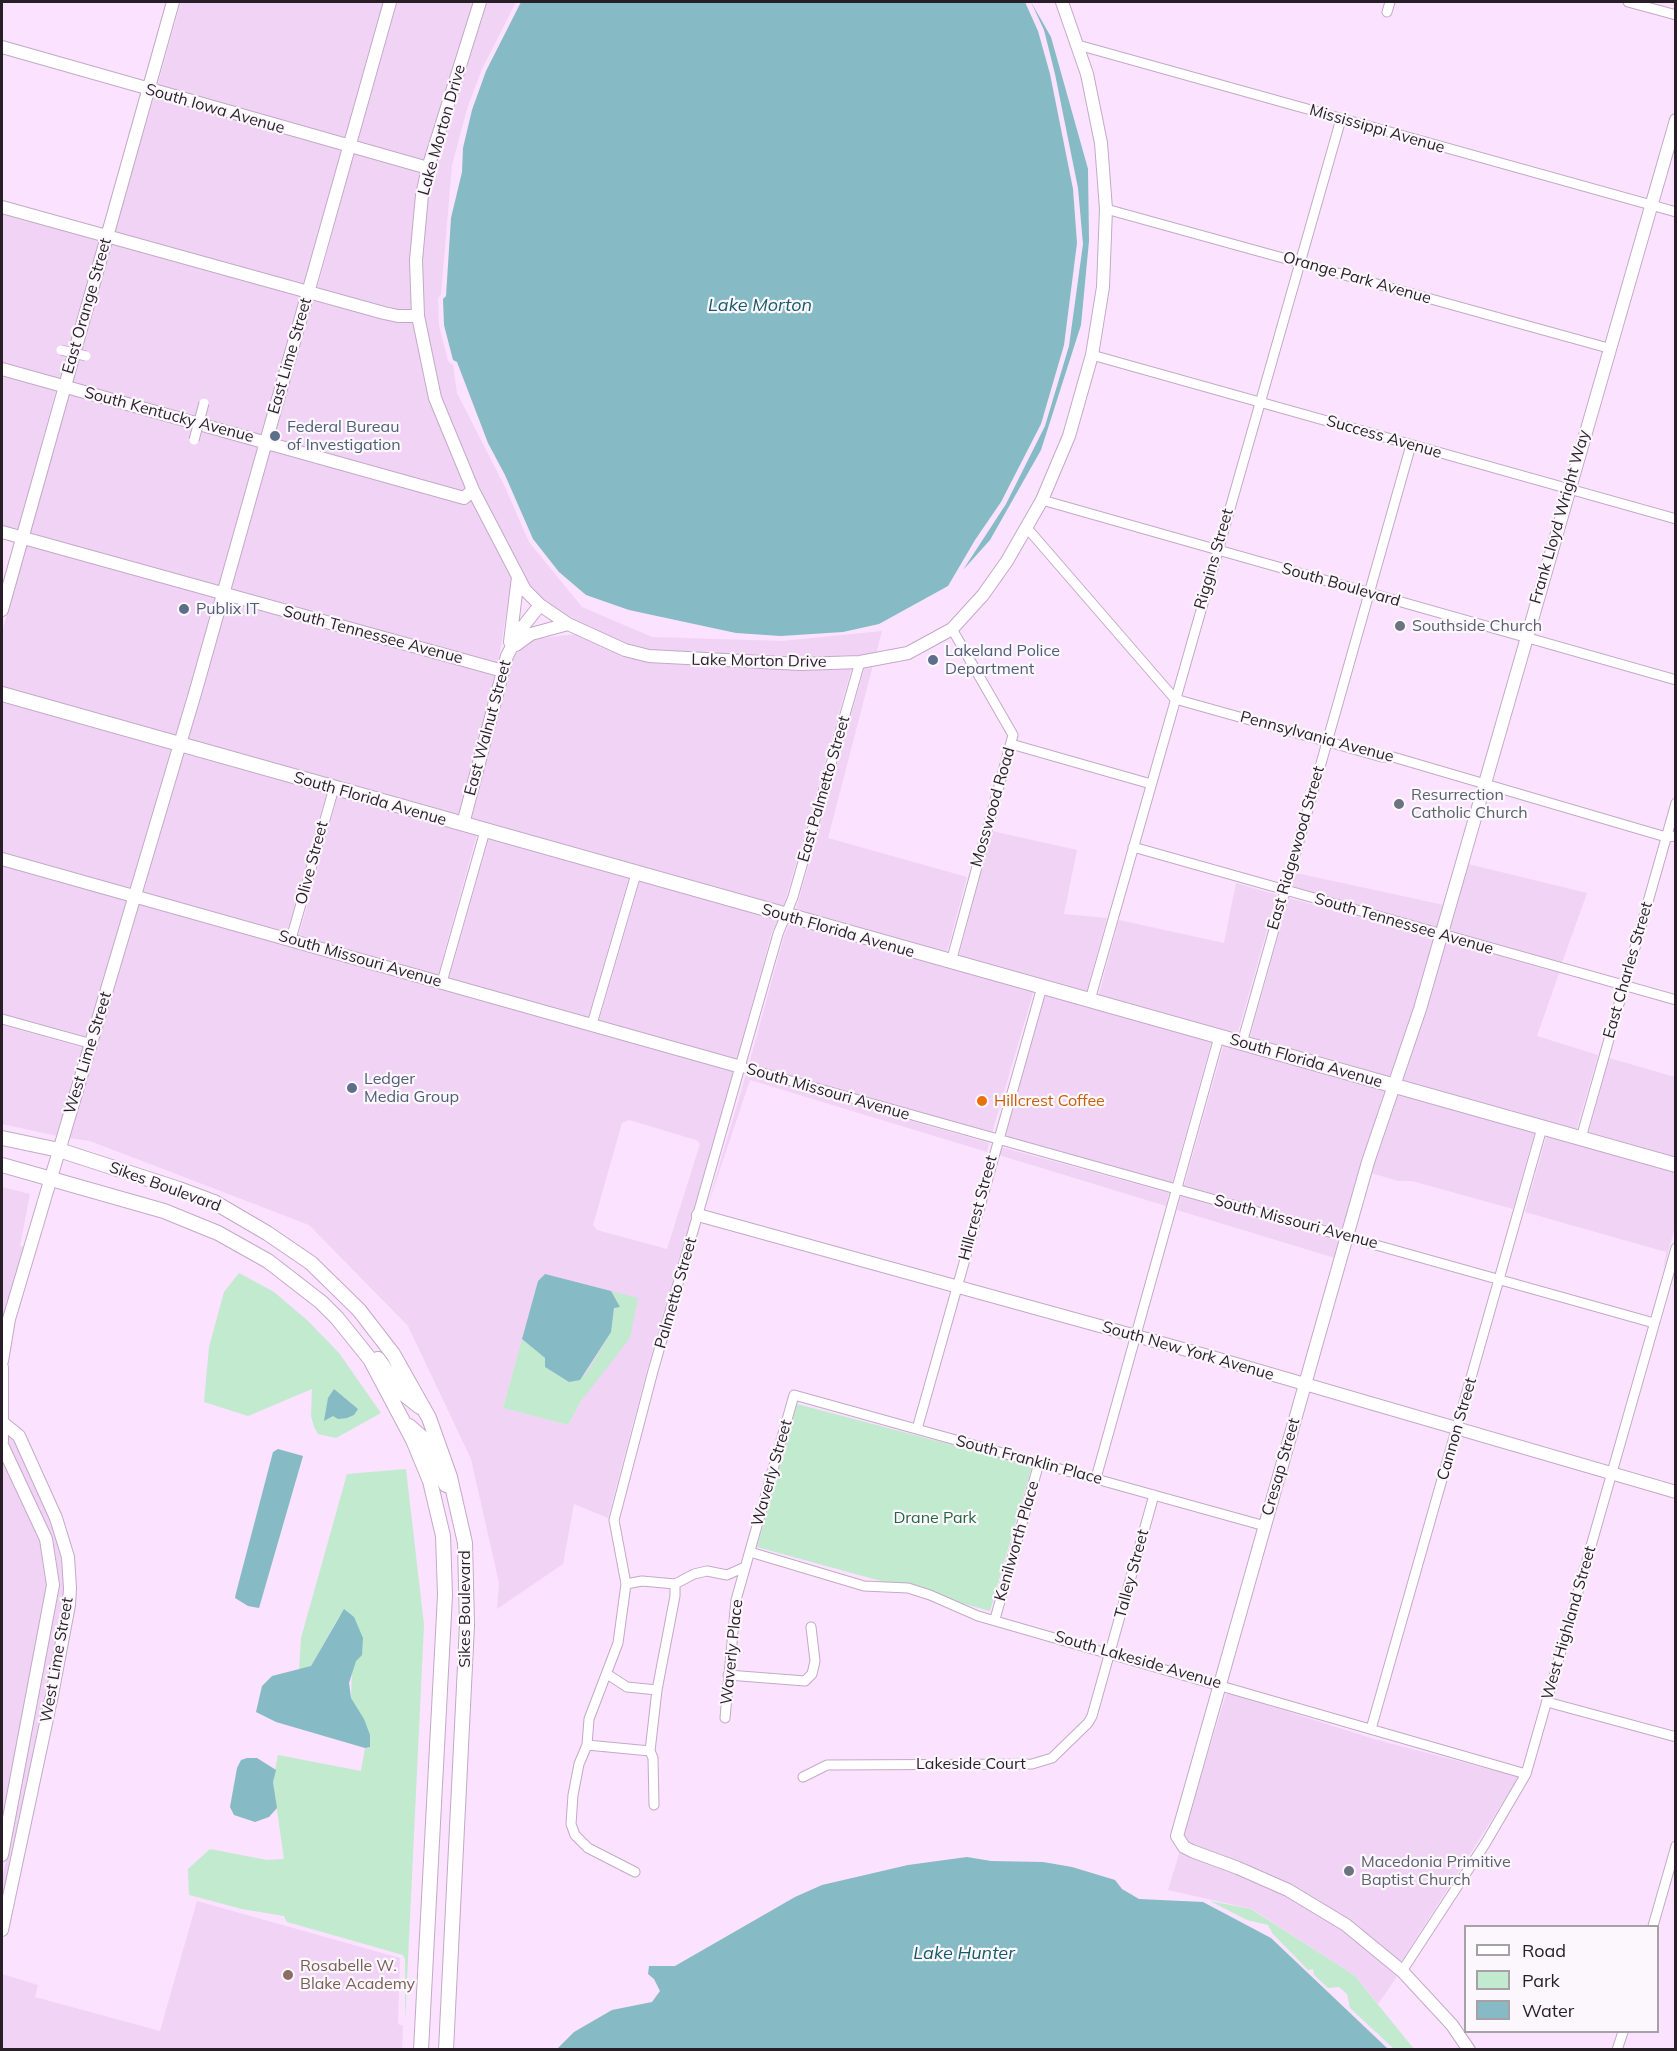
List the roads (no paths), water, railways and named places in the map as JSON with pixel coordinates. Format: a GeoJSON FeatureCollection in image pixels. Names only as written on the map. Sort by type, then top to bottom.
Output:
{"type":"FeatureCollection","features":[{"type":"Feature","properties":{"kind":"main road","name":"South Florida Avenue"},"geometry":{"type":"LineString","coordinates":[[2,694],[180,746],[1676,1165]]}},
{"type":"Feature","properties":{"kind":"main road","name":"Sikes Boulevard"},"geometry":{"type":"LineString","coordinates":[[2,1138],[59,1150],[214,1202],[310,1263],[359,1310],[387,1345],[424,1410],[450,1477],[465,1543],[467,1625],[446,2049]]}},
{"type":"Feature","properties":{"kind":"main road","name":"Sikes Boulevard"},"geometry":{"type":"LineString","coordinates":[[2,1165],[164,1211],[218,1233],[268,1261],[338,1318],[370,1359],[405,1422],[430,1481],[443,1536],[445,1583],[420,2049]]}},
{"type":"Feature","properties":{"kind":"main road"},"geometry":{"type":"LineString","coordinates":[[338,1318],[347,1321],[402,1393],[424,1410]]}},
{"type":"Feature","properties":{"kind":"main road"},"geometry":{"type":"LineString","coordinates":[[405,1422],[425,1440],[456,1503]]}},
{"type":"Feature","properties":{"kind":"street","name":"East Orange Street"},"geometry":{"type":"LineString","coordinates":[[2,610],[173,2]]}},
{"type":"Feature","properties":{"kind":"street","name":"East Lime Street"},"geometry":{"type":"LineString","coordinates":[[180,746],[390,2]]}},
{"type":"Feature","properties":{"kind":"street","name":"Lake Morton Drive"},"geometry":{"type":"LineString","coordinates":[[480,2],[428,168],[421,205],[416,260],[418,316],[435,398],[473,490],[525,591],[540,605],[568,624],[625,650],[649,656],[726,662],[860,662],[908,653],[952,629],[983,595],[1027,528],[1042,500],[1069,436],[1092,355],[1103,287],[1106,209],[1101,143],[1087,74],[1062,2]]}},
{"type":"Feature","properties":{"kind":"street"},"geometry":{"type":"LineString","coordinates":[[1387,12],[1390,2]]}},
{"type":"Feature","properties":{"kind":"street"},"geometry":{"type":"LineString","coordinates":[[1628,2],[1676,15]]}},
{"type":"Feature","properties":{"kind":"street","name":"Mississippi Avenue"},"geometry":{"type":"LineString","coordinates":[[1078,45],[1676,212]]}},
{"type":"Feature","properties":{"kind":"street","name":"South Iowa Avenue"},"geometry":{"type":"LineString","coordinates":[[2,47],[428,168]]}},
{"type":"Feature","properties":{"kind":"street","name":"Riggins Street"},"geometry":{"type":"LineString","coordinates":[[1090,1000],[1258,402],[1341,119]]}},
{"type":"Feature","properties":{"kind":"street","name":"Frank Lloyd Wright Way"},"geometry":{"type":"LineString","coordinates":[[1393,1086],[1420,1009],[1608,348],[1676,120]]}},
{"type":"Feature","properties":{"kind":"street"},"geometry":{"type":"LineString","coordinates":[[2,207],[398,316],[418,316]]}},
{"type":"Feature","properties":{"kind":"street","name":"Orange Park Avenue"},"geometry":{"type":"LineString","coordinates":[[1106,209],[1608,348]]}},
{"type":"Feature","properties":{"kind":"street"},"geometry":{"type":"LineString","coordinates":[[61,350],[86,356]]}},
{"type":"Feature","properties":{"kind":"street","name":"Success Avenue"},"geometry":{"type":"LineString","coordinates":[[1092,355],[1676,519]]}},
{"type":"Feature","properties":{"kind":"street","name":"South Kentucky Avenue"},"geometry":{"type":"LineString","coordinates":[[2,369],[464,498],[473,490]]}},
{"type":"Feature","properties":{"kind":"street"},"geometry":{"type":"LineString","coordinates":[[194,440],[204,402]]}},
{"type":"Feature","properties":{"kind":"street","name":"East Ridgewood Street"},"geometry":{"type":"LineString","coordinates":[[1242,1043],[1411,445]]}},
{"type":"Feature","properties":{"kind":"street","name":"South Boulevard"},"geometry":{"type":"LineString","coordinates":[[1042,500],[1676,680]]}},
{"type":"Feature","properties":{"kind":"street"},"geometry":{"type":"LineString","coordinates":[[1027,528],[1175,699]]}},
{"type":"Feature","properties":{"kind":"street","name":"South Tennessee Avenue"},"geometry":{"type":"LineString","coordinates":[[2,532],[503,671]]}},
{"type":"Feature","properties":{"kind":"street"},"geometry":{"type":"LineString","coordinates":[[508,655],[518,577]]}},
{"type":"Feature","properties":{"kind":"street","name":"East Walnut Street"},"geometry":{"type":"LineString","coordinates":[[463,824],[508,655],[521,629],[540,605]]}},
{"type":"Feature","properties":{"kind":"street"},"geometry":{"type":"LineString","coordinates":[[508,655],[524,637],[568,624]]}},
{"type":"Feature","properties":{"kind":"street","name":"Mosswood Road"},"geometry":{"type":"LineString","coordinates":[[951,962],[1013,735],[952,629]]}},
{"type":"Feature","properties":{"kind":"street","name":"East Palmetto Street"},"geometry":{"type":"LineString","coordinates":[[741,1067],[778,934],[787,916],[860,662]]}},
{"type":"Feature","properties":{"kind":"street","name":"Pennsylvania Avenue"},"geometry":{"type":"LineString","coordinates":[[1175,699],[1671,836]]}},
{"type":"Feature","properties":{"kind":"street"},"geometry":{"type":"LineString","coordinates":[[1011,744],[1151,784]]}},
{"type":"Feature","properties":{"kind":"street","name":"West Lime Street"},"geometry":{"type":"LineString","coordinates":[[2,1361],[9,1319],[180,746]]}},
{"type":"Feature","properties":{"kind":"street","name":"Olive Street"},"geometry":{"type":"LineString","coordinates":[[291,939],[334,788]]}},
{"type":"Feature","properties":{"kind":"street","name":"East Charles Street"},"geometry":{"type":"LineString","coordinates":[[1581,1138],[1623,986],[1671,836],[1676,803]]}},
{"type":"Feature","properties":{"kind":"street"},"geometry":{"type":"LineString","coordinates":[[442,982],[485,831]]}},
{"type":"Feature","properties":{"kind":"street","name":"South Tennessee Avenue"},"geometry":{"type":"LineString","coordinates":[[1133,847],[1676,1000]]}},
{"type":"Feature","properties":{"kind":"street","name":"South Missouri Avenue"},"geometry":{"type":"LineString","coordinates":[[2,859],[1654,1323]]}},
{"type":"Feature","properties":{"kind":"street"},"geometry":{"type":"LineString","coordinates":[[592,1024],[636,874]]}},
{"type":"Feature","properties":{"kind":"street","name":"Hillcrest Street"},"geometry":{"type":"LineString","coordinates":[[918,1429],[997,1140],[1042,987]]}},
{"type":"Feature","properties":{"kind":"street"},"geometry":{"type":"LineString","coordinates":[[2,1019],[92,1044]]}},
{"type":"Feature","properties":{"kind":"street"},"geometry":{"type":"LineString","coordinates":[[1096,1478],[1219,1037]]}},
{"type":"Feature","properties":{"kind":"street","name":"Palmetto Street"},"geometry":{"type":"LineString","coordinates":[[626,1584],[614,1520],[741,1067]]}},
{"type":"Feature","properties":{"kind":"street","name":"Cresap Street"},"geometry":{"type":"LineString","coordinates":[[1393,1086],[1346,1236],[1178,1832],[1179,1842],[1184,1847],[1288,1890],[1346,1925],[1402,1971]]}},
{"type":"Feature","properties":{"kind":"street","name":"Cannon Street"},"geometry":{"type":"LineString","coordinates":[[1371,1730],[1542,1128]]}},
{"type":"Feature","properties":{"kind":"street","name":"South New York Avenue"},"geometry":{"type":"LineString","coordinates":[[699,1215],[1304,1384],[1676,1492]]}},
{"type":"Feature","properties":{"kind":"street","name":"West Highland Street"},"geometry":{"type":"LineString","coordinates":[[1402,1971],[1485,1844],[1526,1774],[1676,1248]]}},
{"type":"Feature","properties":{"kind":"street"},"geometry":{"type":"LineString","coordinates":[[2,1367],[2,1443],[46,1539],[54,1585],[2,1855]]}},
{"type":"Feature","properties":{"kind":"street","name":"South Franklin Place"},"geometry":{"type":"LineString","coordinates":[[794,1395],[1265,1526]]}},
{"type":"Feature","properties":{"kind":"street","name":"Waverly Street"},"geometry":{"type":"LineString","coordinates":[[750,1552],[794,1395]]}},
{"type":"Feature","properties":{"kind":"street","name":"West Lime Street"},"geometry":{"type":"LineString","coordinates":[[2,1423],[19,1436],[56,1518],[68,1557],[70,1588],[69,1605],[50,1706],[2,1930]]}},
{"type":"Feature","properties":{"kind":"street","name":"Kenilworth Place"},"geometry":{"type":"LineString","coordinates":[[995,1618],[1039,1463]]}},
{"type":"Feature","properties":{"kind":"street","name":"Talley Street"},"geometry":{"type":"LineString","coordinates":[[1110,1653],[1154,1495]]}},
{"type":"Feature","properties":{"kind":"street","name":"Waverly Place"},"geometry":{"type":"LineString","coordinates":[[725,1718],[733,1618],[750,1552]]}},
{"type":"Feature","properties":{"kind":"street","name":"South Lakeside Avenue"},"geometry":{"type":"LineString","coordinates":[[750,1552],[864,1586],[908,1588],[978,1616],[995,1618],[1526,1774]]}},
{"type":"Feature","properties":{"kind":"street"},"geometry":{"type":"LineString","coordinates":[[635,1872],[588,1848],[572,1828],[573,1795],[579,1764],[587,1744],[589,1719],[618,1642],[626,1584],[642,1581],[675,1584],[694,1574],[707,1571],[728,1575],[745,1567]]}},
{"type":"Feature","properties":{"kind":"street"},"geometry":{"type":"LineString","coordinates":[[654,1805],[651,1750],[657,1690],[675,1596],[675,1584]]}},
{"type":"Feature","properties":{"kind":"street"},"geometry":{"type":"LineString","coordinates":[[728,1675],[805,1682],[812,1674],[815,1661],[811,1627]]}},
{"type":"Feature","properties":{"kind":"street","name":"Lakeside Court"},"geometry":{"type":"LineString","coordinates":[[803,1776],[827,1765],[1032,1764],[1052,1758],[1088,1723],[1110,1653]]}},
{"type":"Feature","properties":{"kind":"street"},"geometry":{"type":"LineString","coordinates":[[607,1674],[627,1688],[657,1690]]}},
{"type":"Feature","properties":{"kind":"street"},"geometry":{"type":"LineString","coordinates":[[1547,1702],[1676,1737]]}},
{"type":"Feature","properties":{"kind":"street"},"geometry":{"type":"LineString","coordinates":[[587,1744],[651,1750]]}},
{"type":"Feature","properties":{"kind":"street"},"geometry":{"type":"LineString","coordinates":[[1653,1925],[1676,1846]]}},
{"type":"Feature","properties":{"kind":"street"},"geometry":{"type":"LineString","coordinates":[[1402,1971],[1452,2025],[1469,2049]]}},
{"type":"Feature","properties":{"kind":"street"},"geometry":{"type":"LineString","coordinates":[[1617,2049],[1622,2033]]}},
{"type":"Feature","properties":{"kind":"water","name":"Lake Morton"},"geometry":{"type":"Polygon","coordinates":[[[521,2],[1025,2],[1038,31],[1050,74],[1073,189],[1077,243],[1064,345],[1041,424],[1001,502],[948,586],[879,624],[843,632],[781,636],[736,633],[629,610],[586,595],[559,572],[533,539],[505,475],[488,443],[457,362],[453,360],[444,325],[443,299],[446,296],[451,218],[462,172],[463,148],[472,110],[486,71],[521,2]]]}},
{"type":"Feature","properties":{"kind":"water"},"geometry":{"type":"Polygon","coordinates":[[[1031,2],[1051,37],[1088,169],[1089,241],[1081,325],[1041,450],[990,540],[963,570],[1006,504],[1045,426],[1069,346],[1083,244],[1078,188],[1055,74],[1044,30],[1031,2]]]}},
{"type":"Feature","properties":{"kind":"water"},"geometry":{"type":"Polygon","coordinates":[[[545,1274],[611,1291],[620,1307],[614,1308],[611,1332],[580,1380],[569,1382],[545,1367],[545,1358],[522,1339],[538,1281],[545,1274]]]}},
{"type":"Feature","properties":{"kind":"water"},"geometry":{"type":"Polygon","coordinates":[[[334,1389],[358,1409],[354,1415],[347,1418],[338,1419],[333,1416],[324,1421],[328,1398],[334,1389]]]}},
{"type":"Feature","properties":{"kind":"water"},"geometry":{"type":"Polygon","coordinates":[[[278,1449],[303,1456],[259,1608],[248,1606],[235,1598],[273,1452],[278,1449]]]}},
{"type":"Feature","properties":{"kind":"water"},"geometry":{"type":"Polygon","coordinates":[[[344,1609],[354,1617],[363,1638],[362,1655],[356,1661],[349,1683],[351,1698],[364,1719],[370,1735],[370,1747],[365,1748],[276,1722],[256,1712],[262,1686],[272,1676],[311,1666],[344,1609]]]}},
{"type":"Feature","properties":{"kind":"water"},"geometry":{"type":"Polygon","coordinates":[[[257,1758],[276,1770],[273,1782],[277,1808],[269,1817],[255,1822],[234,1815],[230,1807],[237,1768],[241,1760],[257,1758]]]}},
{"type":"Feature","properties":{"kind":"water","name":"Lake Hunter"},"geometry":{"type":"Polygon","coordinates":[[[967,1857],[991,1861],[1043,1862],[1072,1867],[1115,1880],[1122,1889],[1139,1899],[1203,1902],[1271,1938],[1388,2049],[557,2049],[574,2032],[612,2010],[652,2002],[660,1991],[654,1979],[648,1974],[649,1966],[675,1966],[795,1897],[822,1885],[908,1865],[967,1857]]]}},
{"type":"Feature","properties":{"kind":"place","name":"Federal Bureau of Investigation"},"geometry":{"type":"Point","coordinates":[275,436]}},
{"type":"Feature","properties":{"kind":"place","name":"Publix IT"},"geometry":{"type":"Point","coordinates":[184,609]}},
{"type":"Feature","properties":{"kind":"place","name":"Southside Church"},"geometry":{"type":"Point","coordinates":[1400,626]}},
{"type":"Feature","properties":{"kind":"place","name":"Lakeland Police Department"},"geometry":{"type":"Point","coordinates":[933,660]}},
{"type":"Feature","properties":{"kind":"place","name":"Resurrection Catholic Church"},"geometry":{"type":"Point","coordinates":[1399,804]}},
{"type":"Feature","properties":{"kind":"place","name":"Ledger Media Group"},"geometry":{"type":"Point","coordinates":[352,1088]}},
{"type":"Feature","properties":{"kind":"place","name":"Hillcrest Coffee"},"geometry":{"type":"Point","coordinates":[982,1101]}},
{"type":"Feature","properties":{"kind":"place","name":"Macedonia Primitive Baptist Church"},"geometry":{"type":"Point","coordinates":[1349,1871]}},
{"type":"Feature","properties":{"kind":"place","name":"Rosabelle W. Blake Academy"},"geometry":{"type":"Point","coordinates":[288,1975]}},
{"type":"Feature","properties":{"kind":"park label","name":"Drane Park"},"geometry":{"type":"Point","coordinates":[935,1518]}}]}
